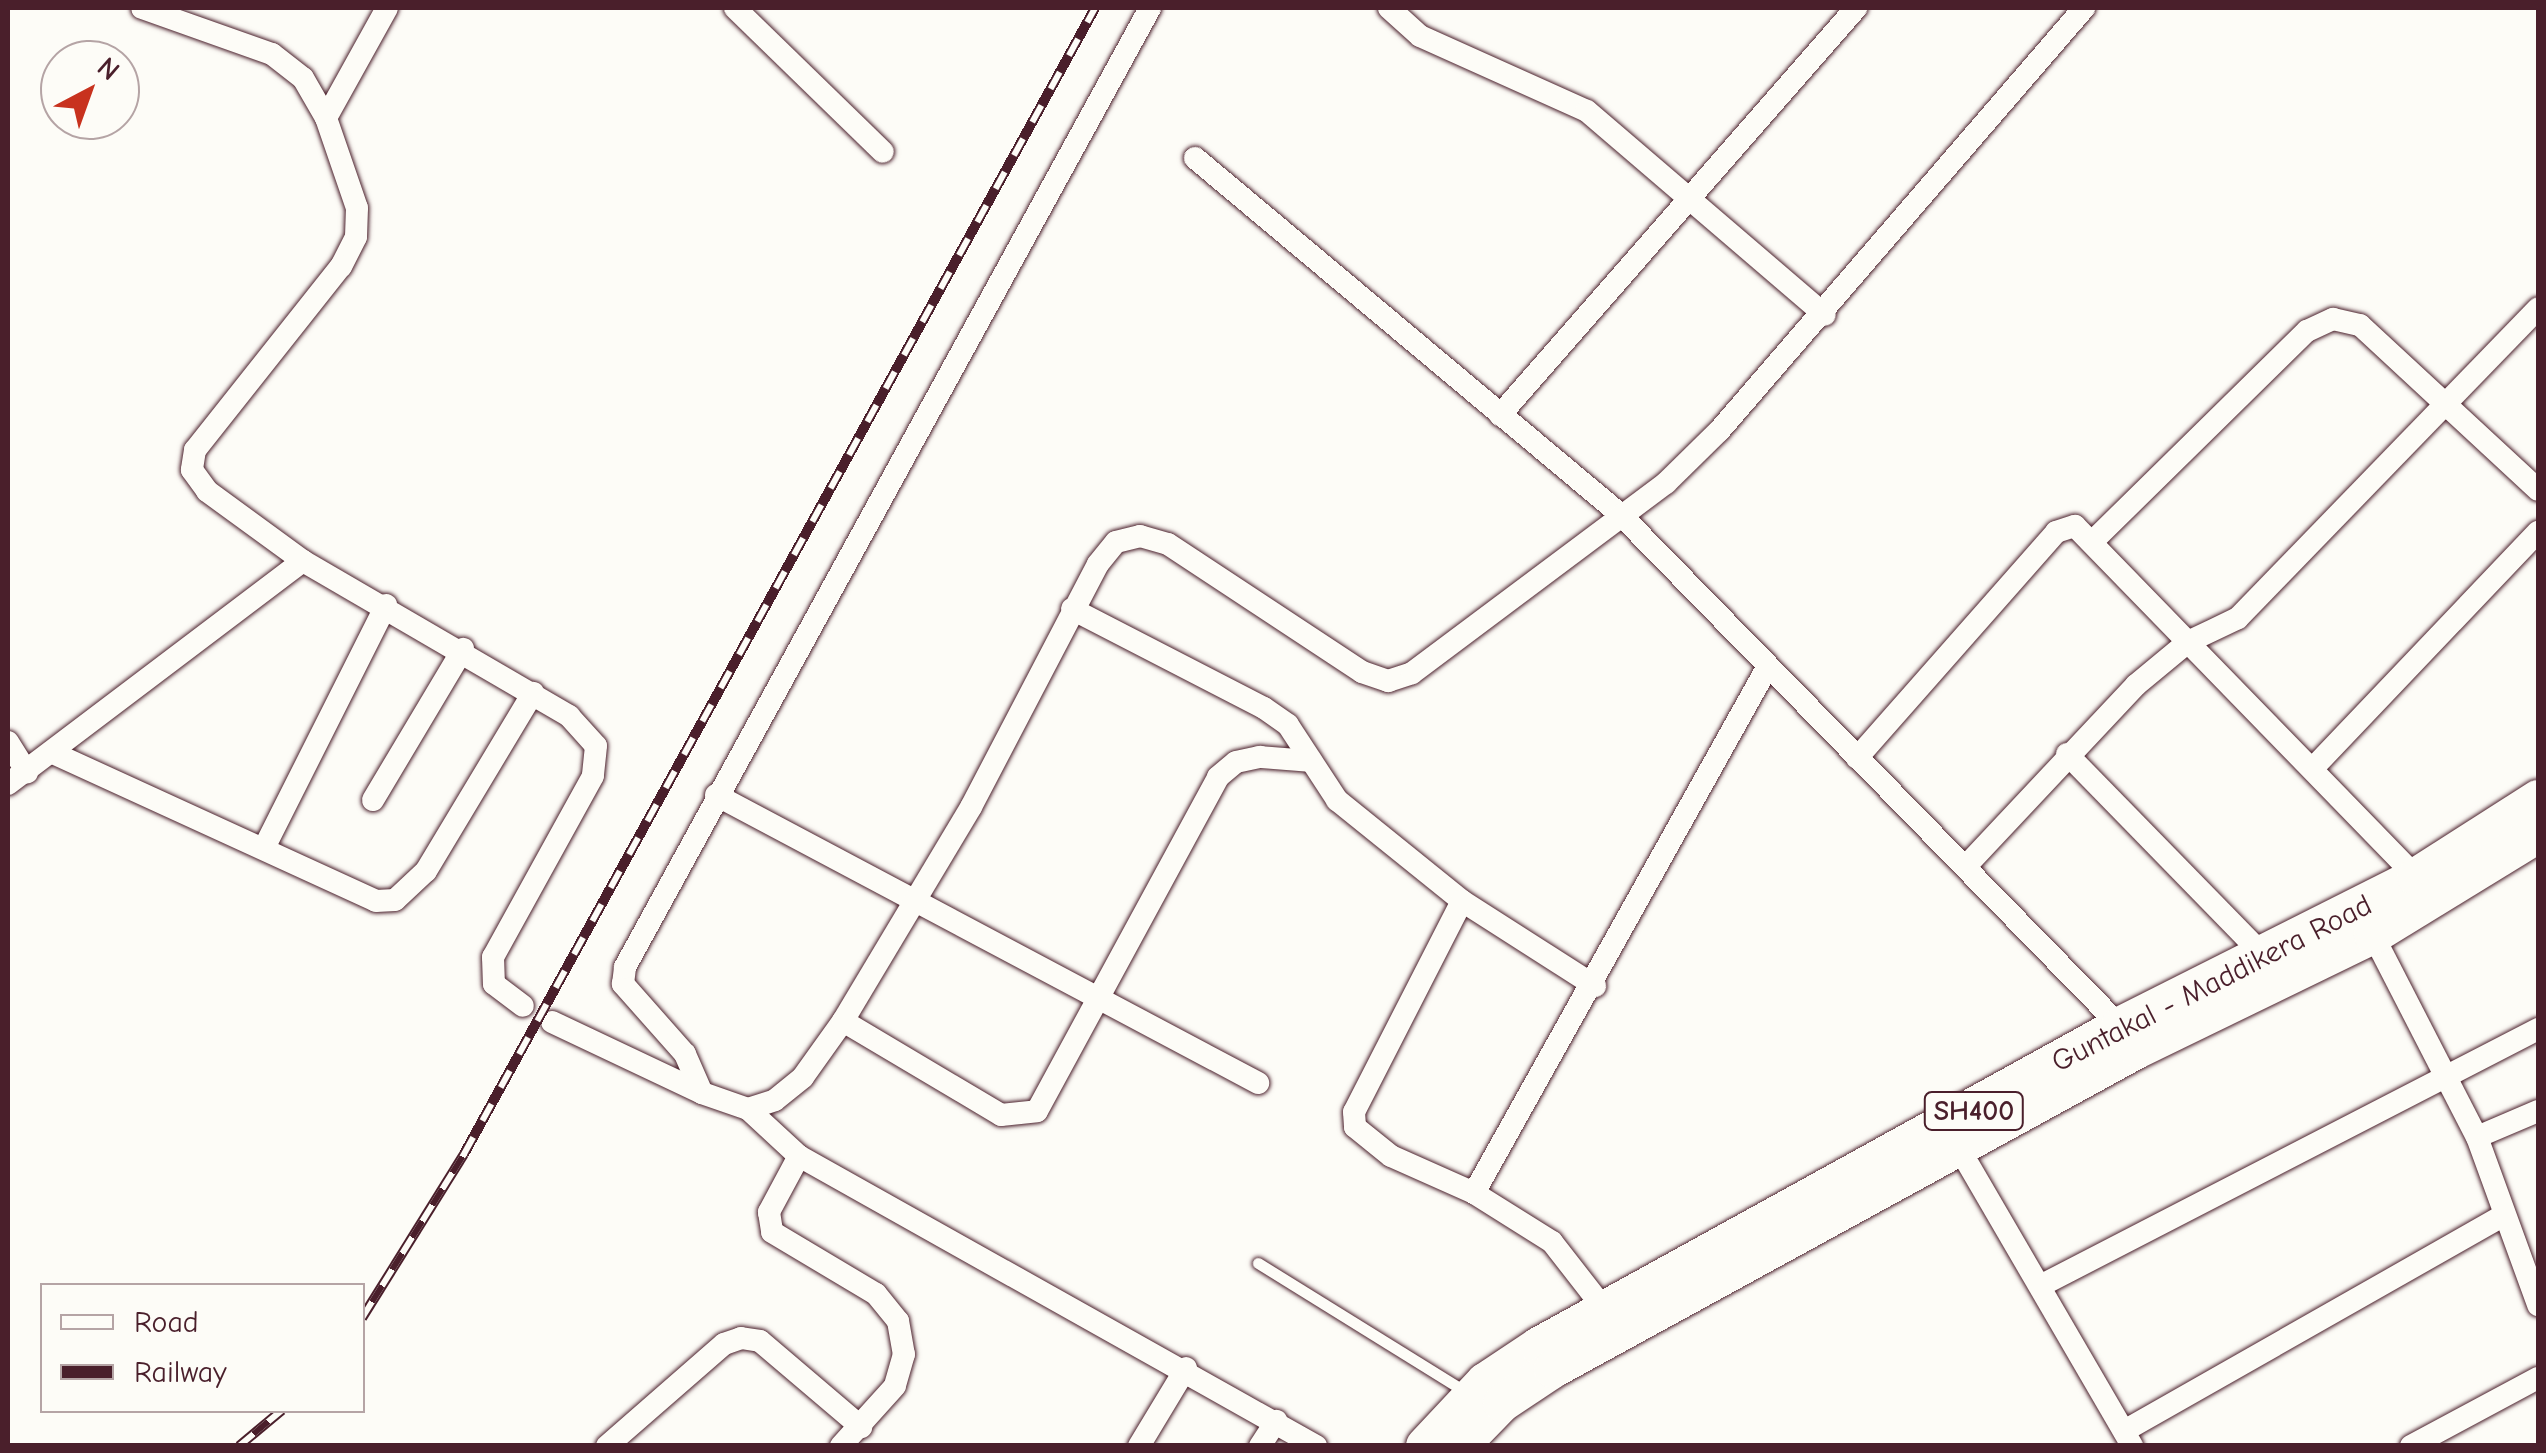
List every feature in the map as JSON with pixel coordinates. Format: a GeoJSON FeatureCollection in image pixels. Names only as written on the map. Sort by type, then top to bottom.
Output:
{"type":"FeatureCollection","features":[{"type":"Feature","properties":{"kind":"main road","name":"Guntakal - Maddikera Road"},"geometry":{"type":"LineString","coordinates":[[1460,1446],[1502,1404],[1554,1369],[1953,1139],[2120,1026],[2416,877],[2538,799]]}},
{"type":"Feature","properties":{"kind":"main road","name":"Guntakal - Maddikera Road"},"geometry":{"type":"LineString","coordinates":[[1426,1446],[1472,1395],[1605,1310],[2373,936],[2538,834]]}},
{"type":"Feature","properties":{"kind":"street"},"geometry":{"type":"LineString","coordinates":[[142,8],[272,54],[302,78],[326,118],[357,208],[356,237],[341,266],[194,450],[192,470],[207,491],[302,561],[386,605],[533,693],[586,731],[598,761],[493,957],[494,984],[523,1006]]}},
{"type":"Feature","properties":{"kind":"street"},"geometry":{"type":"LineString","coordinates":[[326,118],[387,8]]}},
{"type":"Feature","properties":{"kind":"street"},"geometry":{"type":"LineString","coordinates":[[736,8],[883,152]]}},
{"type":"Feature","properties":{"kind":"street"},"geometry":{"type":"LineString","coordinates":[[702,1093],[684,1054],[623,984],[625,966],[1150,8]]}},
{"type":"Feature","properties":{"kind":"street"},"geometry":{"type":"LineString","coordinates":[[1388,8],[1420,36],[1587,112],[1825,315]]}},
{"type":"Feature","properties":{"kind":"street"},"geometry":{"type":"LineString","coordinates":[[1500,414],[1856,8]]}},
{"type":"Feature","properties":{"kind":"street"},"geometry":{"type":"LineString","coordinates":[[748,1110],[775,1100],[803,1077],[844,1021],[972,806],[1072,609],[1116,542],[1140,536],[1168,544],[1362,672],[1388,681],[1412,673],[1693,457],[1825,315],[2084,8]]}},
{"type":"Feature","properties":{"kind":"street"},"geometry":{"type":"LineString","coordinates":[[1196,158],[1622,515],[1857,758],[1967,864],[2120,1026]]}},
{"type":"Feature","properties":{"kind":"street"},"geometry":{"type":"LineString","coordinates":[[1967,864],[2067,754],[2188,642],[2238,618],[2538,308]]}},
{"type":"Feature","properties":{"kind":"street"},"geometry":{"type":"LineString","coordinates":[[2092,541],[2307,331],[2333,319],[2360,325],[2449,402],[2538,490]]}},
{"type":"Feature","properties":{"kind":"street"},"geometry":{"type":"LineString","coordinates":[[1857,758],[2056,532],[2076,526],[2314,767],[2416,877]]}},
{"type":"Feature","properties":{"kind":"street"},"geometry":{"type":"LineString","coordinates":[[2314,767],[2538,532]]}},
{"type":"Feature","properties":{"kind":"street"},"geometry":{"type":"LineString","coordinates":[[8,742],[17,778],[302,561]]}},
{"type":"Feature","properties":{"kind":"street"},"geometry":{"type":"LineString","coordinates":[[264,848],[386,605]]}},
{"type":"Feature","properties":{"kind":"street"},"geometry":{"type":"LineString","coordinates":[[1072,609],[1264,708],[1288,725],[1336,800],[1462,901],[1595,986]]}},
{"type":"Feature","properties":{"kind":"street"},"geometry":{"type":"LineString","coordinates":[[373,800],[463,649]]}},
{"type":"Feature","properties":{"kind":"street"},"geometry":{"type":"LineString","coordinates":[[1474,1193],[1595,986],[1768,666]]}},
{"type":"Feature","properties":{"kind":"street"},"geometry":{"type":"LineString","coordinates":[[53,752],[376,902],[412,892],[533,693]]}},
{"type":"Feature","properties":{"kind":"street"},"geometry":{"type":"LineString","coordinates":[[2067,754],[2262,954]]}},
{"type":"Feature","properties":{"kind":"street"},"geometry":{"type":"LineString","coordinates":[[844,1021],[1001,1115],[1019,1118],[1050,1097],[1098,996],[1218,777],[1236,762],[1260,757],[1310,761]]}},
{"type":"Feature","properties":{"kind":"street"},"geometry":{"type":"LineString","coordinates":[[716,795],[1258,1083]]}},
{"type":"Feature","properties":{"kind":"street"},"geometry":{"type":"LineString","coordinates":[[1462,901],[1354,1112],[1355,1127],[1391,1156],[1474,1193],[1552,1242],[1605,1310]]}},
{"type":"Feature","properties":{"kind":"street"},"geometry":{"type":"LineString","coordinates":[[2373,936],[2477,1137],[2538,1305]]}},
{"type":"Feature","properties":{"kind":"street"},"geometry":{"type":"LineString","coordinates":[[552,1022],[702,1093],[748,1110],[799,1156],[1186,1368],[1316,1446]]}},
{"type":"Feature","properties":{"kind":"street"},"geometry":{"type":"LineString","coordinates":[[2040,1286],[2538,1029]]}},
{"type":"Feature","properties":{"kind":"street"},"geometry":{"type":"LineString","coordinates":[[2477,1137],[2538,1111]]}},
{"type":"Feature","properties":{"kind":"street"},"geometry":{"type":"LineString","coordinates":[[1953,1139],[2128,1438],[2504,1215]]}},
{"type":"Feature","properties":{"kind":"street"},"geometry":{"type":"LineString","coordinates":[[799,1156],[769,1212],[772,1232],[876,1294],[898,1321],[904,1354],[894,1386],[840,1446]]}},
{"type":"Feature","properties":{"kind":"street"},"geometry":{"type":"LineString","coordinates":[[607,1446],[724,1344],[741,1338],[760,1342],[861,1427]]}},
{"type":"Feature","properties":{"kind":"street"},"geometry":{"type":"LineString","coordinates":[[1139,1446],[1186,1368]]}},
{"type":"Feature","properties":{"kind":"street"},"geometry":{"type":"LineString","coordinates":[[2411,1446],[2538,1378]]}},
{"type":"Feature","properties":{"kind":"street"},"geometry":{"type":"LineString","coordinates":[[1260,1446],[1276,1420]]}},
{"type":"Feature","properties":{"kind":"lane"},"geometry":{"type":"LineString","coordinates":[[1258,1263],[1472,1395]]}},
{"type":"Feature","properties":{"kind":"railway"},"geometry":{"type":"LineString","coordinates":[[365,1313],[464,1154],[1095,8]]}},
{"type":"Feature","properties":{"kind":"railway"},"geometry":{"type":"LineString","coordinates":[[239,1446],[278,1413]]}}]}
